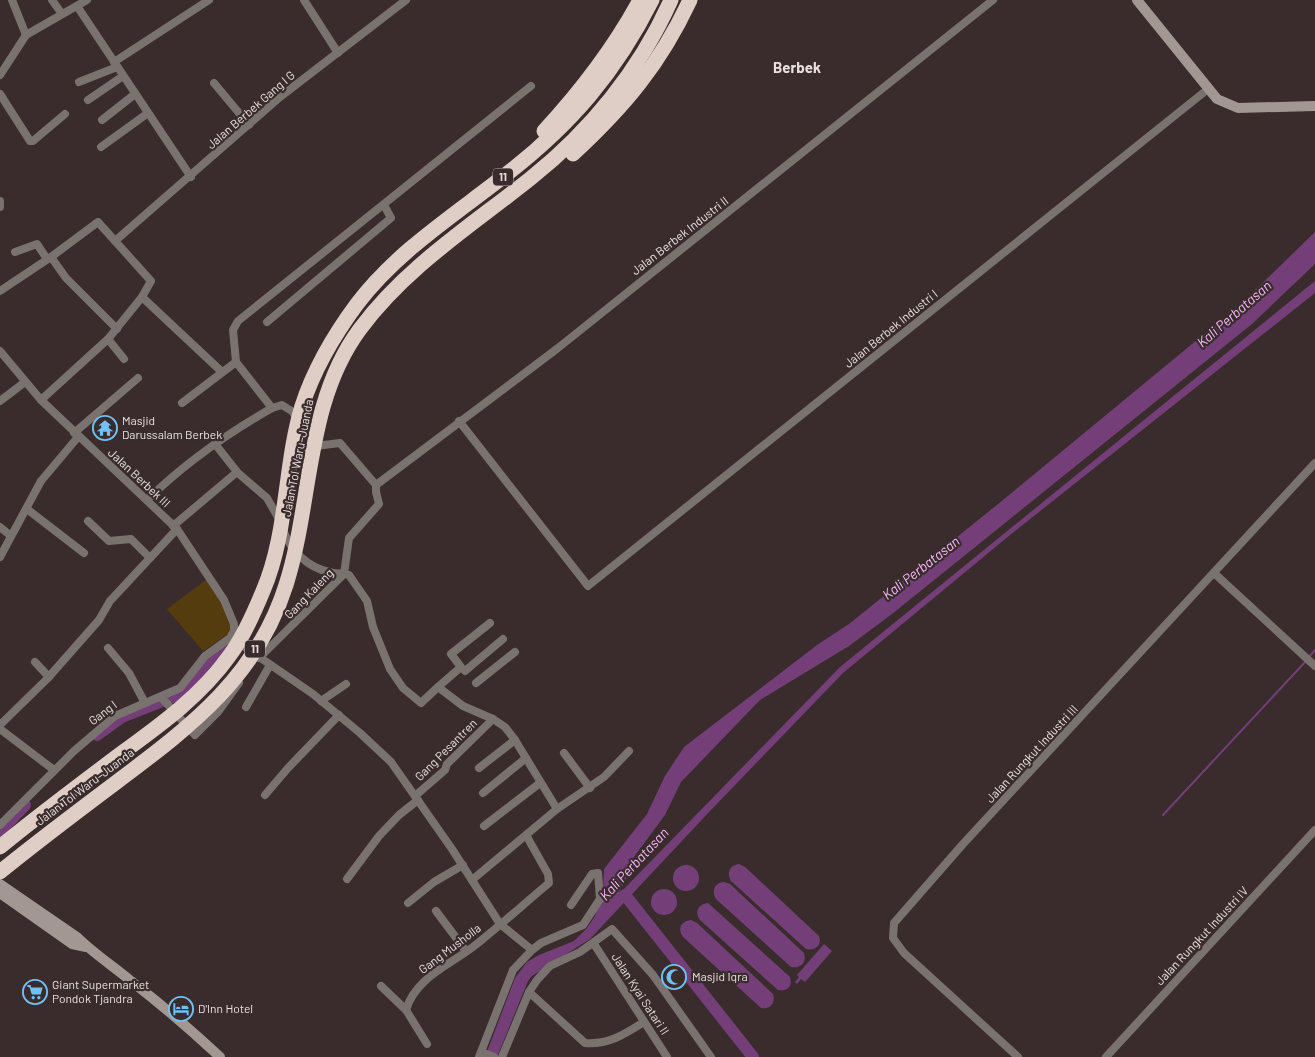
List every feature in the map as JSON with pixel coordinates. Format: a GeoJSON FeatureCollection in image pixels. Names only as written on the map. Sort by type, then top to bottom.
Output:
{"type":"FeatureCollection","features":[{"type":"Feature","properties":{"kind":"highway"},"geometry":{"type":"LineString","coordinates":[[420,242],[453,210],[530,147],[570,104],[602,61],[640,0]]}},
{"type":"Feature","properties":{"kind":"highway","name":"Jalan Tol Waru–Juanda"},"geometry":{"type":"LineString","coordinates":[[0,847],[186,703],[230,656],[243,636],[264,588],[278,539],[302,407],[322,357],[334,337],[380,277],[420,242],[510,172],[570,119],[599,88],[619,59],[652,0]]}},
{"type":"Feature","properties":{"kind":"highway","name":"Jalan Tol Waru–Juanda"},"geometry":{"type":"LineString","coordinates":[[0,872],[198,718],[240,673],[261,638],[285,588],[303,509],[320,415],[335,372],[360,329],[393,288],[420,263],[532,177],[587,127],[636,65],[661,23],[671,0]]}},
{"type":"Feature","properties":{"kind":"highway"},"geometry":{"type":"LineString","coordinates":[[420,263],[526,192],[609,122],[635,92],[670,42],[690,0]]}},
{"type":"Feature","properties":{"kind":"main road"},"geometry":{"type":"LineString","coordinates":[[1137,0],[1217,99],[1238,108],[1315,106]]}},
{"type":"Feature","properties":{"kind":"main road"},"geometry":{"type":"LineString","coordinates":[[0,884],[77,937],[86,947],[101,956],[163,1006],[220,1057]]}},
{"type":"Feature","properties":{"kind":"main road"},"geometry":{"type":"LineString","coordinates":[[0,893],[72,944],[86,947]]}},
{"type":"Feature","properties":{"kind":"street"},"geometry":{"type":"LineString","coordinates":[[12,0],[26,35]]}},
{"type":"Feature","properties":{"kind":"street"},"geometry":{"type":"LineString","coordinates":[[52,0],[62,14]]}},
{"type":"Feature","properties":{"kind":"street"},"geometry":{"type":"LineString","coordinates":[[0,75],[26,35],[87,0]]}},
{"type":"Feature","properties":{"kind":"street"},"geometry":{"type":"LineString","coordinates":[[79,82],[116,64],[209,0]]}},
{"type":"Feature","properties":{"kind":"street"},"geometry":{"type":"LineString","coordinates":[[304,0],[338,53]]}},
{"type":"Feature","properties":{"kind":"street","name":"Jalan Berbek Industri II"},"geometry":{"type":"LineString","coordinates":[[376,485],[558,348],[993,0]]}},
{"type":"Feature","properties":{"kind":"street","name":"Jalan Berbek Gang I G"},"geometry":{"type":"LineString","coordinates":[[115,241],[191,177],[280,97],[338,53],[399,2]]}},
{"type":"Feature","properties":{"kind":"street"},"geometry":{"type":"LineString","coordinates":[[77,6],[191,177]]}},
{"type":"Feature","properties":{"kind":"street"},"geometry":{"type":"LineString","coordinates":[[88,100],[123,76]]}},
{"type":"Feature","properties":{"kind":"street"},"geometry":{"type":"LineString","coordinates":[[214,83],[249,125]]}},
{"type":"Feature","properties":{"kind":"street"},"geometry":{"type":"LineString","coordinates":[[272,408],[236,362],[234,330],[238,321],[531,86]]}},
{"type":"Feature","properties":{"kind":"street","name":"Jalan Berbek Industri I"},"geometry":{"type":"LineString","coordinates":[[459,421],[588,586],[1208,89]]}},
{"type":"Feature","properties":{"kind":"street"},"geometry":{"type":"LineString","coordinates":[[0,94],[30,141],[33,141],[65,114]]}},
{"type":"Feature","properties":{"kind":"street"},"geometry":{"type":"LineString","coordinates":[[102,120],[135,94]]}},
{"type":"Feature","properties":{"kind":"street"},"geometry":{"type":"LineString","coordinates":[[101,148],[148,113]]}},
{"type":"Feature","properties":{"kind":"street"},"geometry":{"type":"LineString","coordinates":[[0,201],[0,207]]}},
{"type":"Feature","properties":{"kind":"street"},"geometry":{"type":"LineString","coordinates":[[267,322],[391,218],[384,205]]}},
{"type":"Feature","properties":{"kind":"street"},"geometry":{"type":"LineString","coordinates":[[0,291],[98,222],[151,281],[152,284],[117,330],[41,400]]}},
{"type":"Feature","properties":{"kind":"street"},"geometry":{"type":"LineString","coordinates":[[15,252],[37,244],[66,278],[117,330]]}},
{"type":"Feature","properties":{"kind":"street"},"geometry":{"type":"LineString","coordinates":[[142,298],[222,372]]}},
{"type":"Feature","properties":{"kind":"street"},"geometry":{"type":"LineString","coordinates":[[108,339],[124,359]]}},
{"type":"Feature","properties":{"kind":"street","name":"Jalan Berbek III"},"geometry":{"type":"LineString","coordinates":[[0,351],[41,400],[175,528],[230,612],[234,631],[230,638]]}},
{"type":"Feature","properties":{"kind":"street"},"geometry":{"type":"LineString","coordinates":[[182,403],[236,362]]}},
{"type":"Feature","properties":{"kind":"street"},"geometry":{"type":"LineString","coordinates":[[0,557],[41,482],[76,435],[138,378]]}},
{"type":"Feature","properties":{"kind":"street"},"geometry":{"type":"LineString","coordinates":[[0,401],[24,382]]}},
{"type":"Feature","properties":{"kind":"street"},"geometry":{"type":"LineString","coordinates":[[147,500],[162,485],[215,444],[272,408],[282,405],[293,412],[295,416],[291,449],[340,443],[376,485]]}},
{"type":"Feature","properties":{"kind":"street"},"geometry":{"type":"LineString","coordinates":[[215,444],[237,472],[267,498],[276,511],[287,541],[297,554],[316,568],[349,576],[367,601],[382,653],[403,688],[421,703],[438,686],[503,639]]}},
{"type":"Feature","properties":{"kind":"street","name":"Jalan Rungkut Industri III"},"geometry":{"type":"LineString","coordinates":[[1018,1057],[904,953],[893,938],[894,923],[967,840],[1315,463]]}},
{"type":"Feature","properties":{"kind":"street"},"geometry":{"type":"LineString","coordinates":[[0,725],[49,677],[99,620],[110,601],[175,528],[237,472]]}},
{"type":"Feature","properties":{"kind":"street","name":"Gang Kaleng"},"geometry":{"type":"LineString","coordinates":[[162,699],[195,735],[218,712],[258,657],[344,574],[349,538],[379,504],[376,485]]}},
{"type":"Feature","properties":{"kind":"street"},"geometry":{"type":"LineString","coordinates":[[27,509],[84,553]]}},
{"type":"Feature","properties":{"kind":"street"},"geometry":{"type":"LineString","coordinates":[[88,521],[108,542],[131,539],[150,558]]}},
{"type":"Feature","properties":{"kind":"street"},"geometry":{"type":"LineString","coordinates":[[0,528],[11,536]]}},
{"type":"Feature","properties":{"kind":"street"},"geometry":{"type":"LineString","coordinates":[[1214,573],[1313,665]]}},
{"type":"Feature","properties":{"kind":"street"},"geometry":{"type":"LineString","coordinates":[[490,622],[451,654],[463,669],[477,684],[515,652]]}},
{"type":"Feature","properties":{"kind":"street"},"geometry":{"type":"LineString","coordinates":[[230,638],[340,715],[390,762],[463,865],[500,924],[532,950]]}},
{"type":"Feature","properties":{"kind":"street","name":"Gang I"},"geometry":{"type":"LineString","coordinates":[[0,825],[54,770],[115,716],[145,703],[162,699],[180,688],[205,656],[230,638]]}},
{"type":"Feature","properties":{"kind":"street"},"geometry":{"type":"LineString","coordinates":[[108,648],[129,673],[145,703]]}},
{"type":"Feature","properties":{"kind":"street"},"geometry":{"type":"LineString","coordinates":[[35,662],[49,677]]}},
{"type":"Feature","properties":{"kind":"street"},"geometry":{"type":"LineString","coordinates":[[246,707],[270,665]]}},
{"type":"Feature","properties":{"kind":"street"},"geometry":{"type":"LineString","coordinates":[[321,701],[346,684]]}},
{"type":"Feature","properties":{"kind":"street"},"geometry":{"type":"LineString","coordinates":[[438,686],[463,706],[493,719],[505,728],[515,740],[557,809]]}},
{"type":"Feature","properties":{"kind":"street"},"geometry":{"type":"LineString","coordinates":[[265,795],[293,762],[340,715]]}},
{"type":"Feature","properties":{"kind":"street","name":"Gang Pesantren"},"geometry":{"type":"LineString","coordinates":[[347,879],[379,836],[445,770],[447,764],[493,719]]}},
{"type":"Feature","properties":{"kind":"street"},"geometry":{"type":"LineString","coordinates":[[0,729],[54,770]]}},
{"type":"Feature","properties":{"kind":"street"},"geometry":{"type":"LineString","coordinates":[[479,768],[515,740]]}},
{"type":"Feature","properties":{"kind":"street"},"geometry":{"type":"LineString","coordinates":[[472,880],[557,809],[615,769],[630,751]]}},
{"type":"Feature","properties":{"kind":"street"},"geometry":{"type":"LineString","coordinates":[[564,754],[590,788]]}},
{"type":"Feature","properties":{"kind":"street"},"geometry":{"type":"LineString","coordinates":[[483,793],[526,758]]}},
{"type":"Feature","properties":{"kind":"street"},"geometry":{"type":"LineString","coordinates":[[484,826],[540,783]]}},
{"type":"Feature","properties":{"kind":"street","name":"Jalan Rungkut Industri IV"},"geometry":{"type":"LineString","coordinates":[[1106,1057],[1315,830]]}},
{"type":"Feature","properties":{"kind":"street","name":"Gang Musholla"},"geometry":{"type":"LineString","coordinates":[[406,1010],[424,982],[437,970],[466,951],[549,883],[548,874],[526,835]]}},
{"type":"Feature","properties":{"kind":"street"},"geometry":{"type":"LineString","coordinates":[[408,903],[434,882],[463,865]]}},
{"type":"Feature","properties":{"kind":"street"},"geometry":{"type":"LineString","coordinates":[[494,1057],[482,1054],[509,978],[532,950],[552,938],[583,925],[600,899],[598,874],[592,874],[571,905]]}},
{"type":"Feature","properties":{"kind":"street"},"geometry":{"type":"LineString","coordinates":[[436,911],[466,951]]}},
{"type":"Feature","properties":{"kind":"street"},"geometry":{"type":"LineString","coordinates":[[502,1057],[529,992],[550,966],[594,944],[610,930],[614,930],[654,975],[711,1057]]}},
{"type":"Feature","properties":{"kind":"street","name":"Jalan Kyai Satari II"},"geometry":{"type":"LineString","coordinates":[[594,944],[667,1057]]}},
{"type":"Feature","properties":{"kind":"street"},"geometry":{"type":"LineString","coordinates":[[381,986],[406,1010],[427,1044]]}},
{"type":"Feature","properties":{"kind":"street"},"geometry":{"type":"LineString","coordinates":[[529,992],[585,1043],[600,1043],[618,1038],[644,1022]]}},
{"type":"Feature","properties":{"kind":"shaded area"},"geometry":{"type":"Polygon","coordinates":[[[206,580],[228,611],[232,629],[228,634],[203,651],[167,609],[206,580]]]}},
{"type":"Feature","properties":{"kind":"water","name":"Kali Perbatasan"},"geometry":{"type":"Polygon","coordinates":[[[1315,232],[1315,264],[1252,324],[892,614],[849,646],[760,700],[681,782],[665,815],[614,884],[620,893],[840,667],[1315,281],[1315,293],[1010,535],[843,673],[590,939],[532,976],[528,981],[497,1057],[485,1057],[515,978],[527,962],[574,941],[587,928],[595,916],[603,890],[604,869],[647,814],[665,776],[684,747],[817,645],[849,624],[1003,500],[1243,302],[1315,232]]]}},
{"type":"Feature","properties":{"kind":"water"},"geometry":{"type":"Polygon","coordinates":[[[739,864],[745,867],[819,936],[820,942],[817,947],[806,949],[731,881],[730,870],[733,866],[739,864]]]}},
{"type":"Feature","properties":{"kind":"water"},"geometry":{"type":"Polygon","coordinates":[[[686,865],[695,869],[699,878],[695,887],[686,891],[677,887],[673,878],[677,869],[686,865]]]}},
{"type":"Feature","properties":{"kind":"water"},"geometry":{"type":"Polygon","coordinates":[[[724,882],[730,884],[804,953],[805,959],[800,966],[791,967],[716,899],[714,893],[716,885],[724,882]]]}},
{"type":"Feature","properties":{"kind":"water"},"geometry":{"type":"Polygon","coordinates":[[[664,889],[673,893],[677,902],[673,911],[664,915],[655,911],[651,902],[655,893],[664,889]]]}},
{"type":"Feature","properties":{"kind":"water"},"geometry":{"type":"Polygon","coordinates":[[[708,903],[790,977],[791,983],[788,988],[778,990],[700,920],[697,911],[699,907],[708,903]]]}},
{"type":"Feature","properties":{"kind":"water"},"geometry":{"type":"Polygon","coordinates":[[[691,920],[697,923],[773,994],[774,1000],[770,1007],[761,1008],[683,937],[680,928],[682,924],[691,920]]]}},
{"type":"Feature","properties":{"kind":"water"},"geometry":{"type":"Polygon","coordinates":[[[824,944],[832,951],[805,982],[801,979],[797,984],[795,982],[799,977],[797,975],[824,944]]]}},
{"type":"Feature","properties":{"kind":"waterway"},"geometry":{"type":"LineString","coordinates":[[97,735],[122,717],[185,692],[205,664],[222,650]]}},
{"type":"Feature","properties":{"kind":"waterway"},"geometry":{"type":"LineString","coordinates":[[1309,657],[1315,650]]}},
{"type":"Feature","properties":{"kind":"waterway"},"geometry":{"type":"LineString","coordinates":[[1163,815],[1306,661]]}},
{"type":"Feature","properties":{"kind":"waterway"},"geometry":{"type":"LineString","coordinates":[[0,831],[25,805]]}},
{"type":"Feature","properties":{"kind":"waterway","name":"Kali Perbatasan"},"geometry":{"type":"LineString","coordinates":[[608,901],[628,861]]}},
{"type":"Feature","properties":{"kind":"waterway"},"geometry":{"type":"LineString","coordinates":[[625,895],[753,1057]]}},
{"type":"Feature","properties":{"kind":"place","name":"Masjid Darussalam Berbek"},"geometry":{"type":"Point","coordinates":[105,428]}},
{"type":"Feature","properties":{"kind":"place","name":"Masjid Iqra"},"geometry":{"type":"Point","coordinates":[674,977]}},
{"type":"Feature","properties":{"kind":"place","name":"Giant Supermarket Pondok Tjandra"},"geometry":{"type":"Point","coordinates":[35,992]}},
{"type":"Feature","properties":{"kind":"place","name":"D'Inn Hotel"},"geometry":{"type":"Point","coordinates":[181,1009]}},
{"type":"Feature","properties":{"kind":"district","name":"Berbek"},"geometry":{"type":"Point","coordinates":[797,68]}}]}
